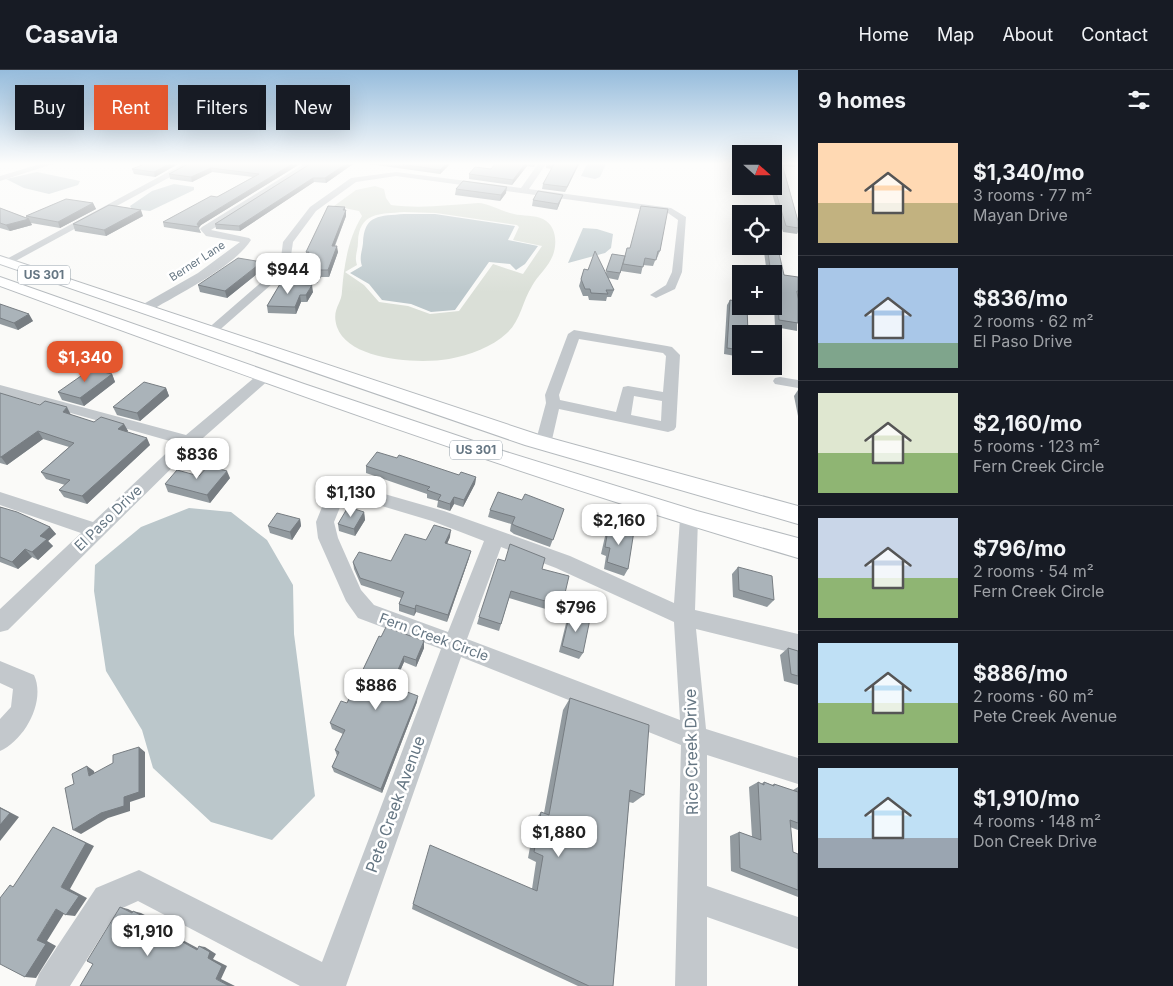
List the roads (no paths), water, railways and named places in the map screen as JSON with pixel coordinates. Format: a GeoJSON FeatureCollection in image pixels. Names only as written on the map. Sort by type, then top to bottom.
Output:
{"type":"FeatureCollection","features":[{"type":"Feature","properties":{"kind":"main road","name":"US 301"},"geometry":{"type":"LineString","coordinates":[[3,260],[538,442],[798,515]]}},
{"type":"Feature","properties":{"kind":"main road","name":"US 301"},"geometry":{"type":"LineString","coordinates":[[2,282],[424,434],[689,518],[798,548]]}},
{"type":"Feature","properties":{"kind":"main road"},"geometry":{"type":"LineString","coordinates":[[265,376],[285,374],[305,379],[463,432],[497,440],[538,442]]}},
{"type":"Feature","properties":{"kind":"main road"},"geometry":{"type":"LineString","coordinates":[[689,518],[713,513],[798,532]]}},
{"type":"Feature","properties":{"kind":"street"},"geometry":{"type":"LineString","coordinates":[[3,260],[65,232],[107,207]]}},
{"type":"Feature","properties":{"kind":"street","name":"Berner Lane"},"geometry":{"type":"LineString","coordinates":[[144,309],[202,275],[242,246],[246,240],[208,234],[205,229],[241,207]]}},
{"type":"Feature","properties":{"kind":"street"},"geometry":{"type":"LineString","coordinates":[[211,331],[285,267],[288,242],[316,207]]}},
{"type":"Feature","properties":{"kind":"street"},"geometry":{"type":"LineString","coordinates":[[638,207],[665,210],[679,215],[683,220],[677,272],[671,287],[656,295]]}},
{"type":"Feature","properties":{"kind":"street"},"geometry":{"type":"LineString","coordinates":[[263,286],[278,287]]}},
{"type":"Feature","properties":{"kind":"street"},"geometry":{"type":"LineString","coordinates":[[538,442],[553,402],[552,395],[574,334],[667,350],[673,356],[668,427],[553,402]]}},
{"type":"Feature","properties":{"kind":"street","name":"El Paso Drive"},"geometry":{"type":"LineString","coordinates":[[0,623],[94,530],[189,441],[265,376]]}},
{"type":"Feature","properties":{"kind":"street"},"geometry":{"type":"LineString","coordinates":[[780,381],[798,384]]}},
{"type":"Feature","properties":{"kind":"street"},"geometry":{"type":"LineString","coordinates":[[0,389],[189,441]]}},
{"type":"Feature","properties":{"kind":"street"},"geometry":{"type":"LineString","coordinates":[[623,417],[628,390],[670,398]]}},
{"type":"Feature","properties":{"kind":"street","name":"Fern Creek Circle"},"geometry":{"type":"LineString","coordinates":[[798,644],[684,617],[563,562],[438,516],[340,487],[325,522],[328,538],[353,594],[366,612],[454,644],[694,738],[798,770]]}},
{"type":"Feature","properties":{"kind":"street"},"geometry":{"type":"LineString","coordinates":[[0,498],[94,530]]}},
{"type":"Feature","properties":{"kind":"street","name":"Rice Creek Drive"},"geometry":{"type":"LineString","coordinates":[[689,518],[684,617],[694,738],[691,986]]}},
{"type":"Feature","properties":{"kind":"street","name":"Pete Creek Avenue"},"geometry":{"type":"LineString","coordinates":[[329,985],[454,644],[495,538]]}},
{"type":"Feature","properties":{"kind":"street"},"geometry":{"type":"LineString","coordinates":[[0,672],[26,683],[22,712],[0,738]]}},
{"type":"Feature","properties":{"kind":"street"},"geometry":{"type":"LineString","coordinates":[[51,986],[107,899],[139,884],[329,985]]}},
{"type":"Feature","properties":{"kind":"street"},"geometry":{"type":"LineString","coordinates":[[691,896],[798,933]]}}]}
